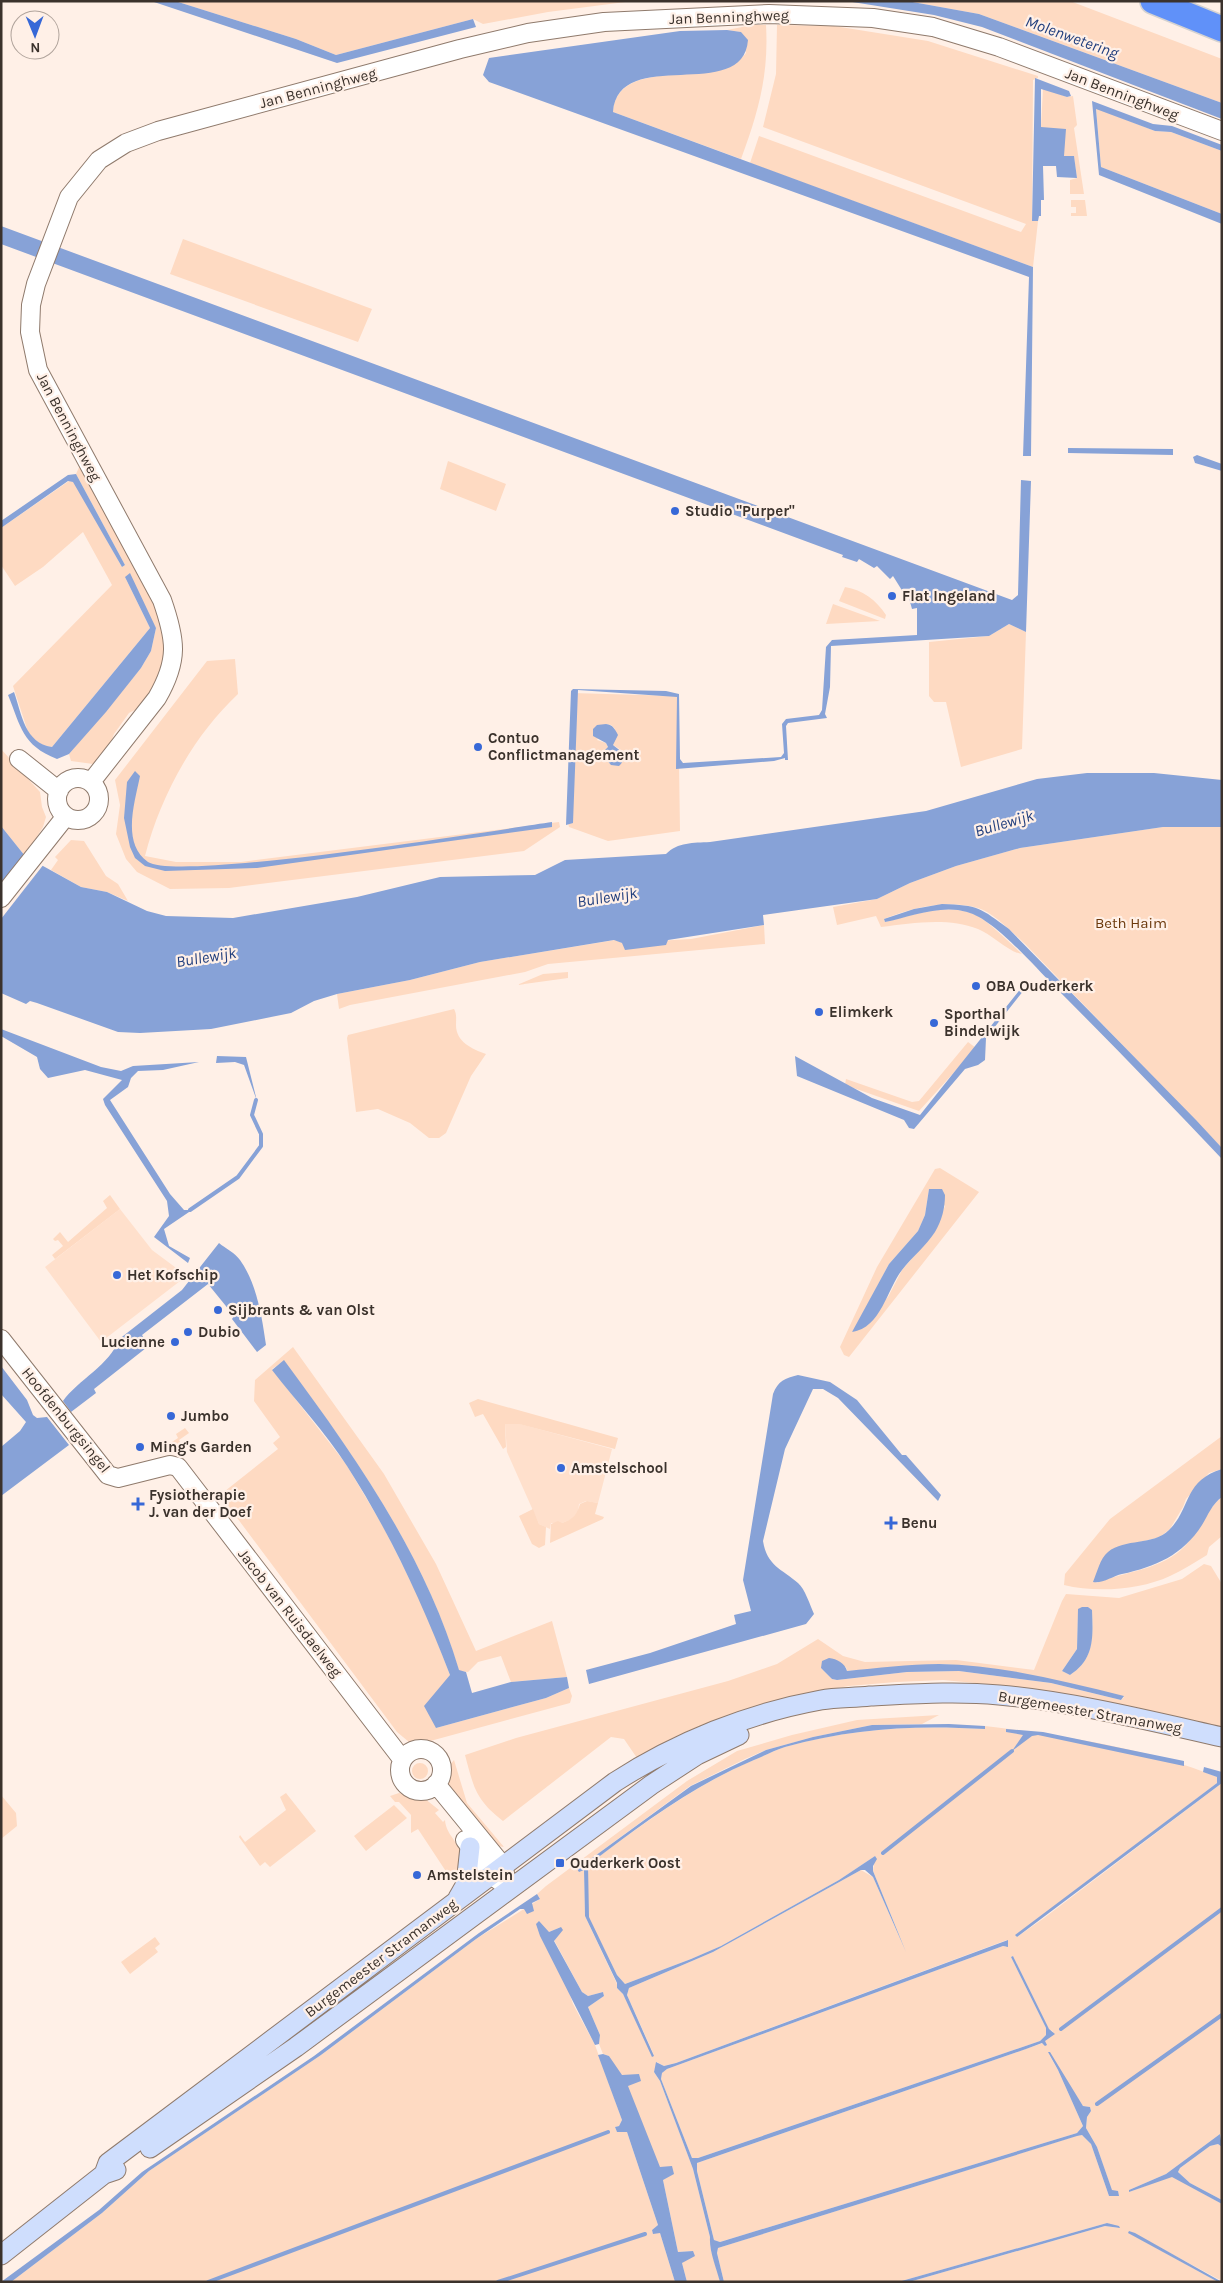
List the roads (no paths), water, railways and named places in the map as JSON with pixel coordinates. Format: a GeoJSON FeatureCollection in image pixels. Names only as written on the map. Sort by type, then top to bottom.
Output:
{"type":"FeatureCollection","features":[{"type":"Feature","properties":{"kind":"highway"},"geometry":{"type":"LineString","coordinates":[[1153,1],[1222,29]]}},
{"type":"Feature","properties":{"kind":"main road","name":"Burgemeester Stramanweg"},"geometry":{"type":"LineString","coordinates":[[104,2174],[108,2163],[615,1782],[652,1758],[762,1714],[823,1699],[956,1692],[1000,1695],[1075,1707],[1222,1737]]}},
{"type":"Feature","properties":{"kind":"main road","name":"Burgemeester Stramanweg"},"geometry":{"type":"LineString","coordinates":[[1,2255],[104,2174],[124,2165],[296,2047],[509,1889],[697,1755],[763,1725],[867,1697]]}},
{"type":"Feature","properties":{"kind":"main road"},"geometry":{"type":"LineString","coordinates":[[454,1903],[466,1884],[470,1847]]}},
{"type":"Feature","properties":{"kind":"street","name":"Jan Benninghweg"},"geometry":{"type":"LineString","coordinates":[[91,782],[157,698],[166,683],[174,654],[172,631],[162,600],[38,370],[30,332],[31,305],[42,266],[69,197],[99,160],[126,143],[175,126],[460,49],[528,33],[604,22],[769,14],[873,18],[933,27],[999,47],[1222,131]]}},
{"type":"Feature","properties":{"kind":"street"},"geometry":{"type":"LineString","coordinates":[[18,760],[59,791]]}},
{"type":"Feature","properties":{"kind":"street"},"geometry":{"type":"LineString","coordinates":[[73,779],[86,779],[91,782],[98,793],[99,800],[95,812],[82,820],[74,820],[66,816],[58,805],[59,791],[62,785],[73,779]]}},
{"type":"Feature","properties":{"kind":"street"},"geometry":{"type":"LineString","coordinates":[[1,898],[66,816]]}},
{"type":"Feature","properties":{"kind":"street","name":"Hoofdenburgsingel"},"geometry":{"type":"LineString","coordinates":[[1,1339],[108,1475],[113,1477],[170,1466],[178,1467]]}},
{"type":"Feature","properties":{"kind":"street","name":"Jacob van Ruisdaelweg"},"geometry":{"type":"LineString","coordinates":[[178,1467],[402,1760]]}},
{"type":"Feature","properties":{"kind":"street"},"geometry":{"type":"LineString","coordinates":[[424,1749],[432,1752],[438,1758],[442,1767],[440,1780],[431,1787],[412,1789],[403,1781],[400,1770],[402,1760],[414,1750],[424,1749]]}},
{"type":"Feature","properties":{"kind":"street"},"geometry":{"type":"LineString","coordinates":[[431,1787],[497,1870],[509,1889]]}},
{"type":"Feature","properties":{"kind":"street"},"geometry":{"type":"LineString","coordinates":[[431,1787],[470,1847],[497,1870]]}},
{"type":"Feature","properties":{"kind":"water"},"geometry":{"type":"Polygon","coordinates":[[[151,1],[175,1],[296,39],[336,55],[473,19],[476,27],[337,63],[151,1]]]}},
{"type":"Feature","properties":{"kind":"water"},"geometry":{"type":"Polygon","coordinates":[[[846,1],[907,1],[979,14],[1222,103],[1222,119],[982,27],[934,15],[846,1]]]}},
{"type":"Feature","properties":{"kind":"water"},"geometry":{"type":"Polygon","coordinates":[[[727,30],[741,32],[748,40],[741,59],[726,69],[705,73],[657,76],[636,81],[620,92],[613,112],[1033,267],[1031,456],[1023,456],[1029,277],[489,82],[483,75],[489,58],[680,31],[727,30]]]}},
{"type":"Feature","properties":{"kind":"water"},"geometry":{"type":"Polygon","coordinates":[[[1035,78],[1069,91],[1071,96],[1067,97],[1041,89],[1041,127],[1066,129],[1064,156],[1074,156],[1077,178],[1057,177],[1056,166],[1043,166],[1044,200],[1041,200],[1041,216],[1039,216],[1038,221],[1032,221],[1035,78]]]}},
{"type":"Feature","properties":{"kind":"water"},"geometry":{"type":"Polygon","coordinates":[[[1092,101],[1153,124],[1172,126],[1222,145],[1222,151],[1171,132],[1155,131],[1096,109],[1101,167],[1222,214],[1222,224],[1099,175],[1092,101]]]}},
{"type":"Feature","properties":{"kind":"water"},"geometry":{"type":"Polygon","coordinates":[[[1,226],[1012,600],[1018,595],[1021,480],[1031,481],[1026,632],[1009,624],[989,636],[831,646],[830,687],[825,714],[827,718],[788,723],[786,726],[788,760],[785,760],[785,758],[774,761],[676,769],[677,697],[578,690],[573,823],[566,825],[571,691],[573,689],[666,691],[679,694],[680,759],[683,763],[781,757],[784,753],[782,724],[786,719],[819,715],[822,710],[826,647],[832,640],[917,635],[917,608],[912,609],[907,591],[903,592],[893,576],[890,579],[877,566],[874,568],[859,559],[857,562],[842,557],[843,555],[1,244],[1,226]]]}},
{"type":"Feature","properties":{"kind":"water"},"geometry":{"type":"Polygon","coordinates":[[[1068,448],[1173,449],[1173,455],[1068,453],[1068,448]]]}},
{"type":"Feature","properties":{"kind":"water"},"geometry":{"type":"Polygon","coordinates":[[[1197,455],[1222,464],[1222,471],[1195,463],[1193,457],[1197,455]]]}},
{"type":"Feature","properties":{"kind":"water"},"geometry":{"type":"Polygon","coordinates":[[[76,474],[125,565],[122,567],[73,482],[68,481],[1,528],[1,521],[68,475],[76,474]]]}},
{"type":"Feature","properties":{"kind":"water"},"geometry":{"type":"Polygon","coordinates":[[[130,573],[156,628],[151,651],[141,668],[106,712],[69,754],[57,759],[45,754],[36,748],[24,734],[8,695],[14,692],[22,718],[30,734],[36,740],[52,747],[150,628],[125,577],[130,573]]]}},
{"type":"Feature","properties":{"kind":"water"},"geometry":{"type":"Polygon","coordinates":[[[606,724],[614,728],[618,735],[613,745],[624,757],[619,766],[611,765],[605,758],[605,750],[608,747],[606,743],[593,736],[593,729],[597,725],[606,724]]]}},
{"type":"Feature","properties":{"kind":"water"},"geometry":{"type":"Polygon","coordinates":[[[135,771],[140,776],[132,822],[135,844],[140,854],[148,862],[172,866],[216,865],[275,860],[552,822],[552,827],[257,868],[165,871],[145,866],[135,858],[130,847],[124,818],[127,782],[135,771]]]}},
{"type":"Feature","properties":{"kind":"water","name":"Bullewijk"},"geometry":{"type":"Polygon","coordinates":[[[1087,773],[1154,773],[1222,780],[1222,827],[1163,827],[1020,848],[956,866],[910,883],[877,899],[763,915],[764,925],[668,940],[666,945],[625,950],[622,943],[614,940],[480,962],[410,980],[337,994],[314,1001],[291,1013],[211,1029],[140,1033],[118,1032],[37,1003],[30,1001],[26,1004],[1,993],[1,826],[25,856],[81,887],[107,892],[147,911],[166,916],[233,918],[357,897],[440,877],[535,875],[565,860],[666,854],[676,847],[686,844],[926,811],[1037,779],[1087,773]]]}},
{"type":"Feature","properties":{"kind":"water"},"geometry":{"type":"Polygon","coordinates":[[[942,904],[964,905],[979,909],[1009,929],[1222,1148],[1222,1159],[1024,955],[989,923],[967,912],[947,909],[885,922],[884,919],[914,909],[942,904]]]}},
{"type":"Feature","properties":{"kind":"water"},"geometry":{"type":"Polygon","coordinates":[[[1022,987],[1024,990],[986,1038],[985,1060],[978,1065],[965,1069],[914,1129],[909,1128],[904,1120],[797,1076],[795,1056],[872,1098],[920,1115],[1022,987]]]}},
{"type":"Feature","properties":{"kind":"water"},"geometry":{"type":"Polygon","coordinates":[[[1,1029],[101,1067],[121,1071],[133,1066],[199,1062],[163,1070],[138,1071],[131,1078],[128,1087],[110,1100],[170,1194],[184,1210],[192,1210],[164,1229],[169,1246],[190,1258],[188,1263],[154,1237],[169,1216],[167,1201],[105,1105],[103,1099],[122,1080],[85,1070],[48,1078],[40,1069],[37,1057],[1,1036],[1,1029]]]}},
{"type":"Feature","properties":{"kind":"water"},"geometry":{"type":"Polygon","coordinates":[[[217,1056],[246,1057],[257,1101],[244,1065],[235,1062],[216,1063],[217,1056]]]}},
{"type":"Feature","properties":{"kind":"water"},"geometry":{"type":"Polygon","coordinates":[[[929,1189],[942,1189],[945,1195],[943,1214],[935,1232],[902,1270],[877,1316],[862,1329],[852,1332],[889,1264],[918,1231],[925,1215],[929,1189]]]}},
{"type":"Feature","properties":{"kind":"water"},"geometry":{"type":"Polygon","coordinates":[[[219,1243],[238,1257],[251,1279],[266,1345],[257,1352],[232,1319],[234,1316],[208,1284],[142,1335],[145,1340],[142,1343],[146,1348],[94,1389],[96,1393],[71,1412],[63,1401],[69,1394],[102,1364],[118,1340],[182,1290],[219,1243]]]}},
{"type":"Feature","properties":{"kind":"water"},"geometry":{"type":"Polygon","coordinates":[[[284,1360],[337,1433],[385,1508],[427,1587],[445,1628],[459,1670],[466,1672],[472,1693],[511,1682],[567,1677],[569,1688],[546,1698],[436,1728],[424,1706],[450,1675],[439,1648],[404,1568],[363,1491],[330,1441],[272,1370],[284,1360]]]}},
{"type":"Feature","properties":{"kind":"water"},"geometry":{"type":"Polygon","coordinates":[[[1,1366],[27,1400],[33,1415],[37,1418],[47,1417],[69,1445],[1,1496],[1,1447],[20,1431],[26,1422],[1,1394],[1,1366]]]}},
{"type":"Feature","properties":{"kind":"water"},"geometry":{"type":"Polygon","coordinates":[[[798,1375],[830,1382],[857,1400],[902,1455],[906,1455],[941,1495],[938,1501],[838,1398],[823,1389],[813,1389],[785,1449],[763,1541],[772,1562],[801,1586],[814,1614],[806,1624],[589,1684],[586,1670],[650,1653],[736,1624],[734,1615],[751,1611],[743,1580],[773,1394],[782,1381],[798,1375]]]}},
{"type":"Feature","properties":{"kind":"water"},"geometry":{"type":"Polygon","coordinates":[[[1222,1469],[1222,1497],[1213,1506],[1194,1535],[1177,1552],[1146,1568],[1104,1581],[1093,1582],[1101,1562],[1108,1552],[1122,1545],[1155,1538],[1169,1530],[1176,1522],[1189,1496],[1200,1481],[1209,1474],[1222,1469]]]}},
{"type":"Feature","properties":{"kind":"water"},"geometry":{"type":"Polygon","coordinates":[[[1088,1607],[1092,1610],[1091,1646],[1084,1662],[1070,1675],[1062,1671],[1077,1649],[1078,1609],[1088,1607]]]}},
{"type":"Feature","properties":{"kind":"water"},"geometry":{"type":"Polygon","coordinates":[[[829,1658],[840,1662],[847,1671],[927,1664],[986,1667],[1032,1675],[1124,1696],[1121,1700],[1051,1683],[959,1671],[907,1672],[837,1680],[832,1679],[821,1668],[822,1661],[829,1658]]]}},
{"type":"Feature","properties":{"kind":"water"},"geometry":{"type":"Polygon","coordinates":[[[949,1724],[985,1726],[985,1729],[934,1727],[884,1729],[835,1736],[777,1750],[731,1770],[688,1794],[647,1821],[588,1865],[589,1917],[617,1975],[625,1984],[721,1946],[839,1880],[875,1856],[877,1859],[873,1866],[873,1871],[906,1952],[873,1877],[865,1870],[861,1870],[713,1952],[629,1988],[627,1995],[654,2056],[652,2057],[623,1994],[617,1988],[617,1983],[585,1916],[584,1870],[579,1872],[577,1869],[691,1786],[766,1750],[813,1737],[872,1725],[949,1724]]]}},
{"type":"Feature","properties":{"kind":"water"},"geometry":{"type":"Polygon","coordinates":[[[1006,1729],[1043,1732],[1184,1761],[1184,1766],[1038,1735],[1032,1736],[1012,1751],[1023,1735],[1006,1732],[1006,1729]]]}},
{"type":"Feature","properties":{"kind":"water"},"geometry":{"type":"Polygon","coordinates":[[[1204,1767],[1222,1772],[1222,1783],[1017,1937],[1015,1935],[1217,1783],[1217,1777],[1203,1772],[1204,1767]]]}},
{"type":"Feature","properties":{"kind":"water"},"geometry":{"type":"Polygon","coordinates":[[[537,1894],[540,1899],[532,1903],[534,1911],[527,1914],[524,1909],[520,1909],[476,1939],[321,2055],[149,2171],[102,2213],[11,2282],[1,2282],[99,2210],[142,2172],[314,2056],[479,1933],[537,1894]]]}},
{"type":"Feature","properties":{"kind":"water"},"geometry":{"type":"Polygon","coordinates":[[[539,1921],[549,1932],[561,1927],[563,1930],[554,1941],[582,1992],[588,1996],[603,1992],[604,1996],[588,2007],[600,2035],[599,2044],[595,2045],[540,1936],[536,1924],[539,1921]]]}},
{"type":"Feature","properties":{"kind":"water"},"geometry":{"type":"Polygon","coordinates":[[[1008,1940],[1008,1947],[1003,1946],[667,2069],[662,2073],[661,2079],[692,2158],[698,2158],[1040,2041],[1046,2035],[1046,2028],[1011,1957],[1013,1956],[1049,2029],[1055,2034],[1045,2041],[1047,2045],[1045,2046],[1042,2043],[697,2163],[697,2171],[714,2240],[720,2242],[1077,2133],[1083,2126],[1048,2052],[1050,2052],[1083,2106],[1090,2107],[1091,2111],[1087,2117],[1086,2128],[1097,2147],[1112,2190],[1118,2191],[1119,2196],[1109,2196],[1091,2144],[1082,2135],[1077,2136],[718,2248],[717,2253],[724,2282],[720,2282],[693,2169],[660,2081],[654,2072],[656,2062],[664,2066],[676,2063],[1008,1940]]]}},
{"type":"Feature","properties":{"kind":"water"},"geometry":{"type":"Polygon","coordinates":[[[598,2055],[609,2056],[622,2075],[639,2074],[641,2081],[628,2086],[660,2167],[672,2166],[674,2174],[663,2180],[678,2252],[693,2251],[695,2256],[682,2263],[687,2282],[675,2282],[660,2233],[653,2234],[652,2230],[658,2225],[627,2132],[617,2132],[615,2127],[619,2126],[622,2120],[598,2055]]]}},
{"type":"Feature","properties":{"kind":"water"},"geometry":{"type":"Polygon","coordinates":[[[1220,2134],[1222,2147],[1218,2144],[1210,2146],[1180,2168],[1178,2172],[1190,2183],[1222,2200],[1222,2204],[1172,2177],[1129,2192],[1129,2190],[1166,2174],[1220,2134]]]}},
{"type":"Feature","properties":{"kind":"water"},"geometry":{"type":"Polygon","coordinates":[[[1107,2223],[1119,2226],[1120,2228],[1105,2226],[909,2282],[898,2282],[1107,2223]]]}},
{"type":"Feature","properties":{"kind":"water"},"geometry":{"type":"Polygon","coordinates":[[[1129,2231],[1222,2282],[1218,2282],[1128,2233],[1129,2231]]]}},
{"type":"Feature","properties":{"kind":"waterway"},"geometry":{"type":"LineString","coordinates":[[190,1210],[238,1177],[261,1146],[261,1134],[252,1115],[256,1100]]}},
{"type":"Feature","properties":{"kind":"waterway"},"geometry":{"type":"LineString","coordinates":[[883,1853],[1012,1751]]}},
{"type":"Feature","properties":{"kind":"waterway"},"geometry":{"type":"LineString","coordinates":[[1061,2029],[1222,1909]]}},
{"type":"Feature","properties":{"kind":"waterway"},"geometry":{"type":"LineString","coordinates":[[1097,2104],[1222,2015]]}},
{"type":"Feature","properties":{"kind":"waterway"},"geometry":{"type":"LineString","coordinates":[[208,2282],[608,2132]]}},
{"type":"Feature","properties":{"kind":"waterway"},"geometry":{"type":"LineString","coordinates":[[498,2282],[645,2234]]}},
{"type":"Feature","properties":{"kind":"place","name":"Studio \"Purper\""},"geometry":{"type":"Point","coordinates":[675,511]}},
{"type":"Feature","properties":{"kind":"place","name":"Flat Ingeland"},"geometry":{"type":"Point","coordinates":[892,596]}},
{"type":"Feature","properties":{"kind":"place","name":"Contuo Conflictmanagement"},"geometry":{"type":"Point","coordinates":[478,747]}},
{"type":"Feature","properties":{"kind":"place","name":"OBA Ouderkerk"},"geometry":{"type":"Point","coordinates":[976,986]}},
{"type":"Feature","properties":{"kind":"place","name":"Elimkerk"},"geometry":{"type":"Point","coordinates":[819,1012]}},
{"type":"Feature","properties":{"kind":"place","name":"Sporthal Bindelwijk"},"geometry":{"type":"Point","coordinates":[934,1023]}},
{"type":"Feature","properties":{"kind":"place","name":"Het Kofschip"},"geometry":{"type":"Point","coordinates":[117,1275]}},
{"type":"Feature","properties":{"kind":"place","name":"Sijbrants & van Olst"},"geometry":{"type":"Point","coordinates":[218,1310]}},
{"type":"Feature","properties":{"kind":"place","name":"Dubio"},"geometry":{"type":"Point","coordinates":[188,1332]}},
{"type":"Feature","properties":{"kind":"place","name":"Lucienne"},"geometry":{"type":"Point","coordinates":[175,1342]}},
{"type":"Feature","properties":{"kind":"place","name":"Jumbo"},"geometry":{"type":"Point","coordinates":[171,1416]}},
{"type":"Feature","properties":{"kind":"place","name":"Ming's Garden"},"geometry":{"type":"Point","coordinates":[140,1447]}},
{"type":"Feature","properties":{"kind":"place","name":"Amstelschool"},"geometry":{"type":"Point","coordinates":[561,1468]}},
{"type":"Feature","properties":{"kind":"place","name":"Fysiotherapie J. van der Doef"},"geometry":{"type":"Point","coordinates":[138,1504]}},
{"type":"Feature","properties":{"kind":"place","name":"Benu"},"geometry":{"type":"Point","coordinates":[891,1523]}},
{"type":"Feature","properties":{"kind":"place","name":"Ouderkerk Oost"},"geometry":{"type":"Point","coordinates":[560,1863]}},
{"type":"Feature","properties":{"kind":"place","name":"Amstelstein"},"geometry":{"type":"Point","coordinates":[417,1875]}},
{"type":"Feature","properties":{"kind":"water label","name":"Molenwetering"},"geometry":{"type":"Point","coordinates":[1072,37]}},
{"type":"Feature","properties":{"kind":"park label","name":"Beth Haim"},"geometry":{"type":"Point","coordinates":[1131,923]}}]}
